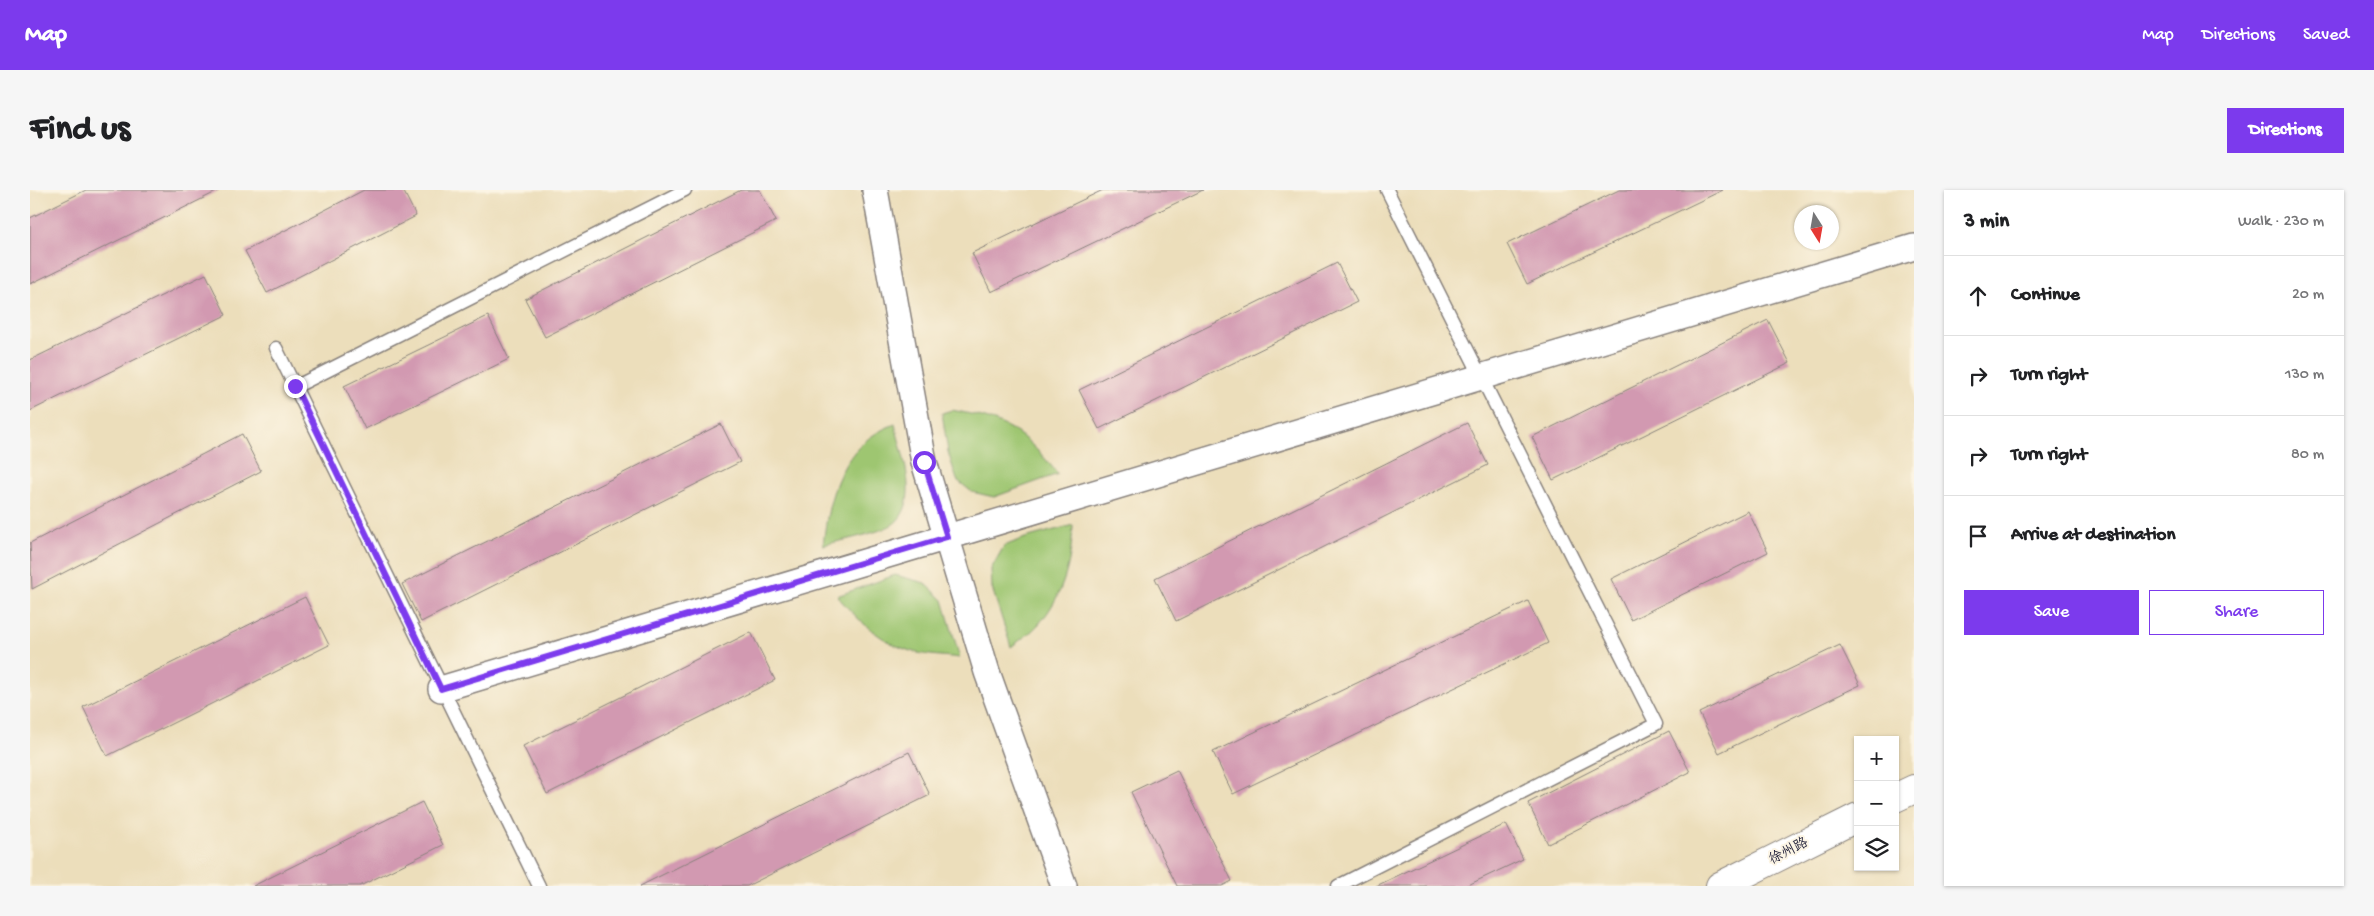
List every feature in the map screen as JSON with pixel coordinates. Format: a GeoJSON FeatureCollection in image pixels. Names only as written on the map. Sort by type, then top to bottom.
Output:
{"type":"FeatureCollection","features":[{"type":"Feature","properties":{"kind":"street"},"geometry":{"type":"LineString","coordinates":[[876,190],[924,462],[987,672],[1064,886]]}},
{"type":"Feature","properties":{"kind":"street"},"geometry":{"type":"LineString","coordinates":[[441,689],[1914,247]]}},
{"type":"Feature","properties":{"kind":"street"},"geometry":{"type":"LineString","coordinates":[[1899,796],[1914,789]]}},
{"type":"Feature","properties":{"kind":"street","name":"徐州路"},"geometry":{"type":"LineString","coordinates":[[1720,886],[1854,819]]}},
{"type":"Feature","properties":{"kind":"lane"},"geometry":{"type":"LineString","coordinates":[[295,386],[685,190]]}},
{"type":"Feature","properties":{"kind":"lane"},"geometry":{"type":"LineString","coordinates":[[1338,886],[1656,724],[1387,190]]}},
{"type":"Feature","properties":{"kind":"lane"},"geometry":{"type":"LineString","coordinates":[[276,348],[441,689],[539,886]]}},
{"type":"Feature","properties":{"kind":"green space"},"geometry":{"type":"Polygon","coordinates":[[[952,410],[987,418],[1012,430],[1034,447],[1058,474],[994,497],[972,492],[957,480],[948,452],[942,413],[952,410]]]}},
{"type":"Feature","properties":{"kind":"green space"},"geometry":{"type":"Polygon","coordinates":[[[895,424],[907,474],[907,500],[904,511],[897,521],[883,529],[823,545],[829,507],[841,473],[850,458],[862,444],[877,433],[895,424]]]}},
{"type":"Feature","properties":{"kind":"green space"},"geometry":{"type":"Polygon","coordinates":[[[1073,525],[1068,565],[1054,602],[1035,628],[1011,647],[992,588],[991,569],[1004,546],[1025,538],[1073,525]]]}},
{"type":"Feature","properties":{"kind":"green space"},"geometry":{"type":"Polygon","coordinates":[[[895,575],[925,583],[943,600],[960,658],[914,652],[891,643],[871,630],[837,596],[895,575]]]}},
{"type":"Feature","properties":{"kind":"building"},"geometry":{"type":"Polygon","coordinates":[[[86,190],[220,190],[30,284],[30,218],[86,190]]]}},
{"type":"Feature","properties":{"kind":"building"},"geometry":{"type":"Polygon","coordinates":[[[364,190],[403,190],[416,216],[267,293],[245,251],[364,190]]]}},
{"type":"Feature","properties":{"kind":"building"},"geometry":{"type":"Polygon","coordinates":[[[741,190],[760,190],[776,221],[545,337],[525,299],[741,190]]]}},
{"type":"Feature","properties":{"kind":"building"},"geometry":{"type":"Polygon","coordinates":[[[1103,190],[1203,190],[991,292],[972,253],[1103,190]]]}},
{"type":"Feature","properties":{"kind":"building"},"geometry":{"type":"Polygon","coordinates":[[[1619,190],[1723,190],[1527,284],[1507,244],[1619,190]]]}},
{"type":"Feature","properties":{"kind":"building"},"geometry":{"type":"Polygon","coordinates":[[[1337,263],[1357,302],[1099,429],[1079,390],[1337,263]]]}},
{"type":"Feature","properties":{"kind":"building"},"geometry":{"type":"Polygon","coordinates":[[[206,274],[226,315],[30,411],[30,360],[206,274]]]}},
{"type":"Feature","properties":{"kind":"building"},"geometry":{"type":"Polygon","coordinates":[[[488,316],[509,359],[365,429],[344,386],[488,316]]]}},
{"type":"Feature","properties":{"kind":"building"},"geometry":{"type":"Polygon","coordinates":[[[1768,320],[1790,363],[1553,480],[1532,437],[1768,320]]]}},
{"type":"Feature","properties":{"kind":"building"},"geometry":{"type":"Polygon","coordinates":[[[1467,423],[1488,465],[1176,621],[1155,578],[1467,423]]]}},
{"type":"Feature","properties":{"kind":"building"},"geometry":{"type":"Polygon","coordinates":[[[721,424],[740,462],[421,622],[402,584],[721,424]]]}},
{"type":"Feature","properties":{"kind":"building"},"geometry":{"type":"Polygon","coordinates":[[[242,434],[261,471],[32,589],[30,543],[242,434]]]}},
{"type":"Feature","properties":{"kind":"building"},"geometry":{"type":"Polygon","coordinates":[[[1748,511],[1768,552],[1631,620],[1611,579],[1748,511]]]}},
{"type":"Feature","properties":{"kind":"building"},"geometry":{"type":"Polygon","coordinates":[[[305,597],[329,645],[107,756],[83,707],[305,597]]]}},
{"type":"Feature","properties":{"kind":"building"},"geometry":{"type":"Polygon","coordinates":[[[1528,601],[1548,643],[1233,794],[1213,752],[1528,601]]]}},
{"type":"Feature","properties":{"kind":"building"},"geometry":{"type":"Polygon","coordinates":[[[751,632],[775,680],[547,794],[523,746],[751,632]]]}},
{"type":"Feature","properties":{"kind":"building"},"geometry":{"type":"Polygon","coordinates":[[[1840,645],[1860,685],[1719,753],[1699,713],[1840,645]]]}},
{"type":"Feature","properties":{"kind":"building"},"geometry":{"type":"Polygon","coordinates":[[[1669,731],[1690,772],[1548,844],[1528,803],[1669,731]]]}},
{"type":"Feature","properties":{"kind":"building"},"geometry":{"type":"Polygon","coordinates":[[[909,752],[930,795],[747,886],[640,886],[909,752]]]}},
{"type":"Feature","properties":{"kind":"building"},"geometry":{"type":"Polygon","coordinates":[[[1177,770],[1232,881],[1222,886],[1177,886],[1131,792],[1177,770]]]}},
{"type":"Feature","properties":{"kind":"building"},"geometry":{"type":"Polygon","coordinates":[[[422,802],[443,845],[360,886],[253,886],[422,802]]]}},
{"type":"Feature","properties":{"kind":"building"},"geometry":{"type":"Polygon","coordinates":[[[1506,824],[1523,859],[1466,886],[1376,886],[1506,824]]]}},
{"type":"Feature","properties":{"kind":"route"},"geometry":{"type":"LineString","coordinates":[[295,386],[441,689],[947,537],[924,462]]}}]}
